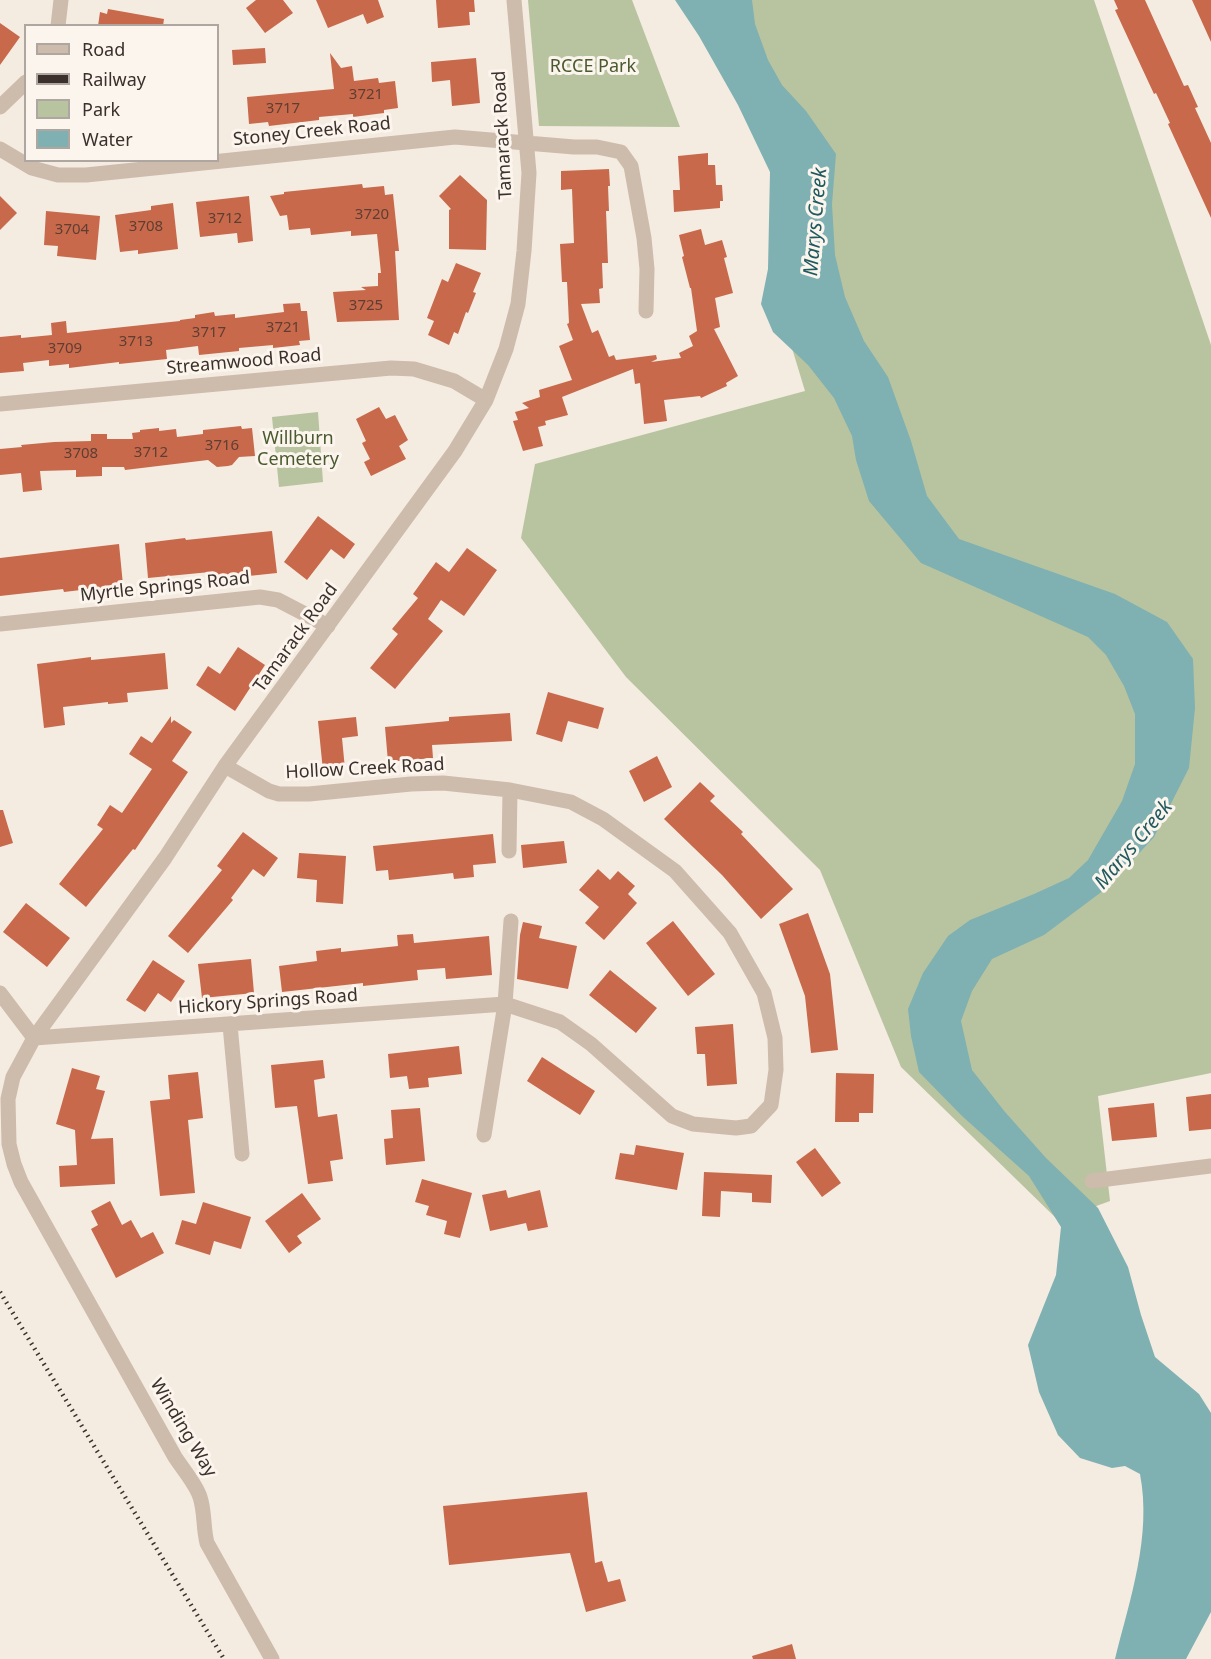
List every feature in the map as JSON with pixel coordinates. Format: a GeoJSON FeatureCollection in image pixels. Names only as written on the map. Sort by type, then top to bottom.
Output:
{"type":"FeatureCollection","features":[{"type":"Feature","properties":{"kind":"street"},"geometry":{"type":"LineString","coordinates":[[58,24],[61,0]]}},
{"type":"Feature","properties":{"kind":"street","name":"Tamarack Road"},"geometry":{"type":"LineString","coordinates":[[61,1253],[21,1182],[14,1164],[9,1143],[8,1099],[14,1077],[34,1038],[165,858],[225,766],[455,451],[486,400],[506,349],[518,304],[529,173],[514,0]]}},
{"type":"Feature","properties":{"kind":"street"},"geometry":{"type":"LineString","coordinates":[[0,107],[24,84]]}},
{"type":"Feature","properties":{"kind":"street","name":"Stoney Creek Road"},"geometry":{"type":"LineString","coordinates":[[219,161],[455,137],[597,147],[621,152],[631,166],[644,238],[647,269],[646,311]]}},
{"type":"Feature","properties":{"kind":"street","name":"Stoney Creek Road"},"geometry":{"type":"LineString","coordinates":[[0,149],[32,168],[58,175],[206,162]]}},
{"type":"Feature","properties":{"kind":"street","name":"Streamwood Road"},"geometry":{"type":"LineString","coordinates":[[0,404],[391,368],[414,369],[454,381],[486,400]]}},
{"type":"Feature","properties":{"kind":"street","name":"Myrtle Springs Road"},"geometry":{"type":"LineString","coordinates":[[0,624],[260,597],[278,600],[328,626]]}},
{"type":"Feature","properties":{"kind":"street","name":"Hollow Creek Road"},"geometry":{"type":"LineString","coordinates":[[225,766],[269,791],[279,794],[309,794],[443,783],[510,790],[571,802],[603,819],[675,872],[730,933],[764,993],[775,1038],[776,1070],[771,1105],[759,1118]]}},
{"type":"Feature","properties":{"kind":"street"},"geometry":{"type":"LineString","coordinates":[[509,851],[510,790]]}},
{"type":"Feature","properties":{"kind":"street"},"geometry":{"type":"LineString","coordinates":[[484,1135],[506,1005],[512,921]]}},
{"type":"Feature","properties":{"kind":"street"},"geometry":{"type":"LineString","coordinates":[[0,993],[34,1038]]}},
{"type":"Feature","properties":{"kind":"street","name":"Hickory Springs Road"},"geometry":{"type":"LineString","coordinates":[[34,1038],[506,1005],[560,1022],[591,1044],[672,1116],[693,1124],[736,1128],[751,1126],[759,1118]]}},
{"type":"Feature","properties":{"kind":"street"},"geometry":{"type":"LineString","coordinates":[[230,1025],[242,1154]]}},
{"type":"Feature","properties":{"kind":"street"},"geometry":{"type":"LineString","coordinates":[[1092,1181],[1211,1166]]}},
{"type":"Feature","properties":{"kind":"street","name":"Winding Way"},"geometry":{"type":"LineString","coordinates":[[61,1253],[175,1457],[200,1494],[207,1543],[272,1659]]}},
{"type":"Feature","properties":{"kind":"green space","name":"RCCE Park"},"geometry":{"type":"Polygon","coordinates":[[[528,0],[632,0],[680,127],[539,126],[528,0]]]}},
{"type":"Feature","properties":{"kind":"green space"},"geometry":{"type":"Polygon","coordinates":[[[713,0],[1094,0],[1211,345],[1211,1073],[1098,1096],[1110,1201],[1058,1220],[901,1067],[820,870],[626,677],[521,538],[535,464],[805,391],[768,269],[782,179],[713,0]]]}},
{"type":"Feature","properties":{"kind":"green space","name":"Willburn Cemetery"},"geometry":{"type":"Polygon","coordinates":[[[318,412],[323,482],[279,487],[272,417],[318,412]]]}},
{"type":"Feature","properties":{"kind":"water","name":"Marys Creek"},"geometry":{"type":"Polygon","coordinates":[[[675,0],[752,0],[755,24],[768,60],[782,85],[806,111],[836,154],[832,204],[835,255],[845,297],[864,341],[888,377],[911,441],[927,496],[959,539],[1115,594],[1167,622],[1193,659],[1195,708],[1189,768],[1154,837],[1108,887],[1044,935],[992,959],[972,991],[961,1021],[972,1070],[1046,1158],[1098,1208],[1128,1267],[1155,1357],[1199,1394],[1211,1413],[1211,1612],[1186,1659],[1115,1659],[1138,1567],[1143,1521],[1140,1474],[1125,1466],[1112,1468],[1080,1458],[1058,1435],[1039,1392],[1028,1345],[1056,1275],[1061,1227],[1029,1176],[962,1116],[919,1072],[908,1009],[923,973],[948,936],[970,920],[1069,878],[1088,860],[1122,801],[1135,764],[1135,714],[1124,686],[1106,655],[1088,637],[921,563],[869,501],[856,460],[852,436],[834,398],[808,365],[773,332],[761,304],[768,269],[770,172],[738,105],[699,36],[675,0]]]}},
{"type":"Feature","properties":{"kind":"building"},"geometry":{"type":"Polygon","coordinates":[[[256,0],[283,0],[293,13],[265,33],[246,8],[256,0]]]}},
{"type":"Feature","properties":{"kind":"building"},"geometry":{"type":"Polygon","coordinates":[[[316,0],[378,0],[384,17],[367,24],[363,14],[328,28],[316,0]]]}},
{"type":"Feature","properties":{"kind":"building"},"geometry":{"type":"Polygon","coordinates":[[[436,0],[474,0],[475,12],[469,12],[470,25],[438,28],[436,0]]]}},
{"type":"Feature","properties":{"kind":"building"},"geometry":{"type":"Polygon","coordinates":[[[1114,0],[1145,0],[1184,86],[1188,85],[1198,107],[1195,108],[1211,143],[1211,218],[1168,124],[1170,123],[1115,10],[1118,9],[1114,0]]]}},
{"type":"Feature","properties":{"kind":"building"},"geometry":{"type":"Polygon","coordinates":[[[1192,0],[1211,0],[1211,42],[1192,0]]]}},
{"type":"Feature","properties":{"kind":"building"},"geometry":{"type":"Polygon","coordinates":[[[108,9],[164,19],[163,24],[98,24],[100,12],[107,14],[108,9]]]}},
{"type":"Feature","properties":{"kind":"building"},"geometry":{"type":"Polygon","coordinates":[[[0,23],[20,37],[0,65],[0,23]]]}},
{"type":"Feature","properties":{"kind":"building"},"geometry":{"type":"Polygon","coordinates":[[[265,48],[266,63],[233,65],[232,50],[265,48]]]}},
{"type":"Feature","properties":{"kind":"building"},"geometry":{"type":"Polygon","coordinates":[[[330,53],[341,68],[352,66],[354,81],[378,78],[379,83],[395,81],[398,108],[384,110],[384,113],[353,117],[353,114],[319,117],[319,120],[269,126],[268,122],[249,124],[247,97],[334,89],[330,53]]]}},
{"type":"Feature","properties":{"kind":"building"},"geometry":{"type":"Polygon","coordinates":[[[476,58],[480,103],[452,106],[450,80],[432,82],[431,62],[476,58]]]}},
{"type":"Feature","properties":{"kind":"building"},"geometry":{"type":"Polygon","coordinates":[[[708,153],[708,165],[715,165],[716,185],[722,185],[723,201],[720,201],[720,208],[674,212],[673,190],[680,190],[678,156],[708,153]]]}},
{"type":"Feature","properties":{"kind":"building"},"geometry":{"type":"Polygon","coordinates":[[[609,169],[609,211],[606,211],[608,263],[602,263],[603,288],[599,289],[600,303],[581,304],[592,333],[598,330],[609,357],[614,355],[616,360],[656,355],[657,359],[651,362],[681,358],[679,353],[693,346],[689,336],[697,331],[691,288],[682,257],[684,256],[679,235],[701,229],[705,245],[722,240],[727,257],[724,258],[733,293],[715,298],[720,327],[714,329],[738,376],[726,383],[727,386],[701,398],[700,396],[664,400],[667,421],[644,424],[640,383],[635,384],[633,369],[562,397],[568,415],[545,421],[546,425],[538,427],[543,446],[523,451],[513,421],[518,420],[515,412],[529,408],[522,403],[540,397],[539,390],[572,380],[559,346],[573,340],[567,324],[569,323],[567,282],[562,282],[560,244],[574,243],[572,189],[561,190],[561,171],[609,169]]]}},
{"type":"Feature","properties":{"kind":"building"},"geometry":{"type":"Polygon","coordinates":[[[460,175],[487,200],[486,250],[449,249],[449,210],[451,209],[439,196],[460,175]]]}},
{"type":"Feature","properties":{"kind":"building"},"geometry":{"type":"Polygon","coordinates":[[[362,184],[363,188],[384,186],[385,195],[393,194],[399,251],[395,251],[399,320],[337,322],[333,292],[366,290],[361,287],[378,286],[378,273],[381,273],[377,234],[351,236],[351,231],[311,235],[310,228],[289,230],[287,215],[280,216],[270,196],[284,194],[284,192],[362,184]]]}},
{"type":"Feature","properties":{"kind":"building"},"geometry":{"type":"Polygon","coordinates":[[[0,196],[17,213],[0,230],[0,196]]]}},
{"type":"Feature","properties":{"kind":"building"},"geometry":{"type":"Polygon","coordinates":[[[249,196],[253,241],[238,243],[237,233],[200,237],[196,202],[249,196]]]}},
{"type":"Feature","properties":{"kind":"building"},"geometry":{"type":"Polygon","coordinates":[[[173,203],[178,249],[138,254],[138,250],[120,252],[115,215],[151,210],[151,206],[173,203]]]}},
{"type":"Feature","properties":{"kind":"building"},"geometry":{"type":"Polygon","coordinates":[[[46,211],[100,216],[96,260],[57,256],[58,246],[44,245],[46,211]]]}},
{"type":"Feature","properties":{"kind":"building"},"geometry":{"type":"Polygon","coordinates":[[[456,263],[481,273],[468,313],[466,312],[458,334],[454,332],[449,345],[428,335],[434,321],[427,318],[442,279],[448,282],[456,263]]]}},
{"type":"Feature","properties":{"kind":"building"},"geometry":{"type":"Polygon","coordinates":[[[300,303],[301,311],[307,311],[310,340],[299,341],[300,345],[239,348],[239,351],[199,355],[198,346],[166,350],[167,359],[69,368],[69,364],[49,366],[49,360],[23,363],[24,371],[0,373],[0,337],[21,335],[21,338],[52,335],[51,323],[66,321],[67,333],[180,321],[195,318],[195,315],[214,312],[215,316],[235,314],[235,318],[284,312],[283,304],[300,303]]]}},
{"type":"Feature","properties":{"kind":"building"},"geometry":{"type":"Polygon","coordinates":[[[379,407],[386,419],[395,415],[408,440],[399,446],[406,459],[371,476],[364,462],[370,459],[362,443],[366,441],[356,419],[379,407]]]}},
{"type":"Feature","properties":{"kind":"building"},"geometry":{"type":"Polygon","coordinates":[[[241,426],[242,429],[252,428],[255,456],[239,457],[228,466],[217,467],[208,460],[125,470],[124,467],[102,467],[102,476],[76,477],[76,470],[40,471],[42,490],[23,492],[21,473],[0,475],[0,449],[54,442],[91,441],[91,434],[107,434],[107,439],[133,439],[132,433],[159,428],[159,431],[176,429],[177,437],[203,434],[203,430],[241,426]]]}},
{"type":"Feature","properties":{"kind":"building"},"geometry":{"type":"Polygon","coordinates":[[[318,516],[355,544],[344,559],[331,549],[307,580],[284,562],[318,516]]]}},
{"type":"Feature","properties":{"kind":"building"},"geometry":{"type":"Polygon","coordinates":[[[272,531],[277,573],[211,580],[210,572],[148,578],[145,543],[272,531]]]}},
{"type":"Feature","properties":{"kind":"building"},"geometry":{"type":"Polygon","coordinates":[[[119,544],[123,585],[0,596],[0,558],[119,544]]]}},
{"type":"Feature","properties":{"kind":"building"},"geometry":{"type":"Polygon","coordinates":[[[467,548],[497,570],[464,616],[441,600],[428,619],[443,631],[395,689],[370,668],[398,634],[392,629],[418,598],[413,594],[436,562],[449,572],[467,548]]]}},
{"type":"Feature","properties":{"kind":"building"},"geometry":{"type":"Polygon","coordinates":[[[238,647],[265,665],[235,711],[196,685],[208,666],[220,674],[238,647]]]}},
{"type":"Feature","properties":{"kind":"building"},"geometry":{"type":"Polygon","coordinates":[[[165,653],[168,689],[127,693],[128,702],[63,707],[65,725],[44,728],[37,664],[91,657],[91,660],[165,653]]]}},
{"type":"Feature","properties":{"kind":"building"},"geometry":{"type":"Polygon","coordinates":[[[548,692],[604,708],[598,729],[568,721],[562,742],[536,734],[548,692]]]}},
{"type":"Feature","properties":{"kind":"building"},"geometry":{"type":"Polygon","coordinates":[[[510,713],[512,741],[432,745],[433,758],[388,762],[385,727],[449,721],[449,717],[510,713]]]}},
{"type":"Feature","properties":{"kind":"building"},"geometry":{"type":"Polygon","coordinates":[[[171,716],[171,723],[174,720],[192,732],[172,761],[188,772],[135,850],[133,849],[86,907],[59,884],[103,829],[97,825],[110,805],[122,813],[152,769],[129,754],[141,736],[152,743],[171,716]]]}},
{"type":"Feature","properties":{"kind":"building"},"geometry":{"type":"Polygon","coordinates":[[[356,717],[358,736],[342,738],[345,769],[323,771],[318,721],[356,717]]]}},
{"type":"Feature","properties":{"kind":"building"},"geometry":{"type":"Polygon","coordinates":[[[657,756],[672,787],[644,802],[629,771],[657,756]]]}},
{"type":"Feature","properties":{"kind":"building"},"geometry":{"type":"Polygon","coordinates":[[[700,782],[715,796],[710,801],[743,832],[741,834],[793,889],[761,919],[722,875],[664,819],[700,782]]]}},
{"type":"Feature","properties":{"kind":"building"},"geometry":{"type":"Polygon","coordinates":[[[0,810],[3,810],[13,843],[0,847],[0,810]]]}},
{"type":"Feature","properties":{"kind":"building"},"geometry":{"type":"Polygon","coordinates":[[[243,832],[278,858],[264,877],[253,869],[231,898],[233,900],[188,953],[168,936],[222,870],[217,866],[243,832]]]}},
{"type":"Feature","properties":{"kind":"building"},"geometry":{"type":"Polygon","coordinates":[[[493,834],[496,863],[473,865],[474,877],[454,879],[453,873],[389,880],[388,870],[376,871],[373,846],[493,834]]]}},
{"type":"Feature","properties":{"kind":"building"},"geometry":{"type":"Polygon","coordinates":[[[564,841],[567,863],[523,868],[521,845],[564,841]]]}},
{"type":"Feature","properties":{"kind":"building"},"geometry":{"type":"Polygon","coordinates":[[[299,853],[346,856],[343,904],[316,902],[317,880],[297,878],[299,853]]]}},
{"type":"Feature","properties":{"kind":"building"},"geometry":{"type":"Polygon","coordinates":[[[598,869],[610,880],[618,871],[635,886],[628,894],[637,903],[604,940],[585,923],[599,907],[579,890],[598,869]]]}},
{"type":"Feature","properties":{"kind":"building"},"geometry":{"type":"Polygon","coordinates":[[[26,903],[70,938],[47,967],[3,932],[26,903]]]}},
{"type":"Feature","properties":{"kind":"building"},"geometry":{"type":"Polygon","coordinates":[[[808,913],[830,974],[838,1050],[811,1053],[805,996],[779,924],[808,913]]]}},
{"type":"Feature","properties":{"kind":"building"},"geometry":{"type":"Polygon","coordinates":[[[673,921],[715,974],[688,996],[646,943],[673,921]]]}},
{"type":"Feature","properties":{"kind":"building"},"geometry":{"type":"Polygon","coordinates":[[[523,922],[542,926],[539,938],[577,946],[568,989],[517,979],[523,922]]]}},
{"type":"Feature","properties":{"kind":"building"},"geometry":{"type":"Polygon","coordinates":[[[413,934],[414,943],[489,936],[492,975],[446,979],[445,968],[417,970],[418,980],[363,986],[363,983],[282,992],[279,966],[317,961],[316,951],[341,948],[341,952],[398,946],[397,935],[413,934]]]}},
{"type":"Feature","properties":{"kind":"building"},"geometry":{"type":"Polygon","coordinates":[[[251,959],[254,993],[202,998],[198,964],[251,959]]]}},
{"type":"Feature","properties":{"kind":"building"},"geometry":{"type":"Polygon","coordinates":[[[153,960],[185,981],[171,1002],[158,993],[145,1012],[126,1000],[153,960]]]}},
{"type":"Feature","properties":{"kind":"building"},"geometry":{"type":"Polygon","coordinates":[[[610,970],[657,1008],[636,1033],[589,995],[610,970]]]}},
{"type":"Feature","properties":{"kind":"building"},"geometry":{"type":"Polygon","coordinates":[[[733,1024],[737,1084],[707,1086],[705,1054],[697,1054],[695,1027],[733,1024]]]}},
{"type":"Feature","properties":{"kind":"building"},"geometry":{"type":"Polygon","coordinates":[[[459,1046],[462,1074],[428,1078],[429,1087],[409,1089],[407,1076],[390,1078],[388,1054],[459,1046]]]}},
{"type":"Feature","properties":{"kind":"building"},"geometry":{"type":"Polygon","coordinates":[[[542,1057],[595,1091],[580,1115],[527,1081],[542,1057]]]}},
{"type":"Feature","properties":{"kind":"building"},"geometry":{"type":"Polygon","coordinates":[[[323,1060],[325,1078],[314,1080],[318,1117],[337,1114],[343,1159],[330,1161],[333,1181],[308,1184],[297,1106],[275,1108],[271,1065],[323,1060]]]}},
{"type":"Feature","properties":{"kind":"building"},"geometry":{"type":"Polygon","coordinates":[[[72,1068],[100,1076],[96,1089],[105,1091],[91,1139],[113,1138],[115,1184],[60,1187],[59,1166],[77,1165],[75,1130],[56,1124],[72,1068]]]}},
{"type":"Feature","properties":{"kind":"building"},"geometry":{"type":"Polygon","coordinates":[[[198,1072],[203,1118],[188,1120],[195,1193],[160,1196],[150,1101],[170,1099],[168,1075],[198,1072]]]}},
{"type":"Feature","properties":{"kind":"building"},"geometry":{"type":"Polygon","coordinates":[[[836,1073],[874,1074],[873,1113],[859,1113],[859,1122],[835,1122],[836,1073]]]}},
{"type":"Feature","properties":{"kind":"building"},"geometry":{"type":"Polygon","coordinates":[[[1211,1094],[1211,1129],[1189,1131],[1186,1097],[1211,1094]]]}},
{"type":"Feature","properties":{"kind":"building"},"geometry":{"type":"Polygon","coordinates":[[[1154,1103],[1157,1137],[1112,1141],[1108,1108],[1154,1103]]]}},
{"type":"Feature","properties":{"kind":"building"},"geometry":{"type":"Polygon","coordinates":[[[420,1108],[425,1161],[386,1165],[384,1139],[393,1138],[391,1110],[420,1108]]]}},
{"type":"Feature","properties":{"kind":"building"},"geometry":{"type":"Polygon","coordinates":[[[636,1145],[684,1153],[677,1190],[615,1179],[620,1153],[634,1155],[636,1145]]]}},
{"type":"Feature","properties":{"kind":"building"},"geometry":{"type":"Polygon","coordinates":[[[815,1148],[841,1183],[822,1197],[796,1162],[815,1148]]]}},
{"type":"Feature","properties":{"kind":"building"},"geometry":{"type":"Polygon","coordinates":[[[704,1172],[772,1175],[771,1203],[752,1202],[752,1193],[721,1191],[720,1217],[702,1216],[704,1172]]]}},
{"type":"Feature","properties":{"kind":"building"},"geometry":{"type":"Polygon","coordinates":[[[422,1179],[472,1193],[460,1238],[444,1234],[447,1221],[426,1215],[429,1206],[415,1202],[422,1179]]]}},
{"type":"Feature","properties":{"kind":"building"},"geometry":{"type":"Polygon","coordinates":[[[506,1190],[508,1198],[540,1190],[548,1227],[528,1231],[526,1223],[490,1231],[482,1195],[506,1190]]]}},
{"type":"Feature","properties":{"kind":"building"},"geometry":{"type":"Polygon","coordinates":[[[302,1193],[321,1219],[297,1236],[302,1243],[289,1253],[265,1221],[302,1193]]]}},
{"type":"Feature","properties":{"kind":"building"},"geometry":{"type":"Polygon","coordinates":[[[110,1201],[122,1225],[131,1220],[141,1238],[153,1232],[164,1253],[116,1278],[91,1229],[98,1225],[91,1211],[110,1201]]]}},
{"type":"Feature","properties":{"kind":"building"},"geometry":{"type":"Polygon","coordinates":[[[203,1202],[251,1217],[241,1249],[214,1241],[210,1255],[175,1244],[182,1220],[196,1224],[203,1202]]]}},
{"type":"Feature","properties":{"kind":"building"},"geometry":{"type":"Polygon","coordinates":[[[587,1492],[595,1563],[602,1561],[608,1582],[620,1579],[626,1601],[586,1612],[570,1553],[449,1565],[443,1506],[587,1492]]]}},
{"type":"Feature","properties":{"kind":"building"},"geometry":{"type":"Polygon","coordinates":[[[792,1644],[796,1659],[753,1659],[752,1656],[792,1644]]]}},
{"type":"Feature","properties":{"kind":"railway"},"geometry":{"type":"LineString","coordinates":[[0,1292],[224,1659]]}}]}
